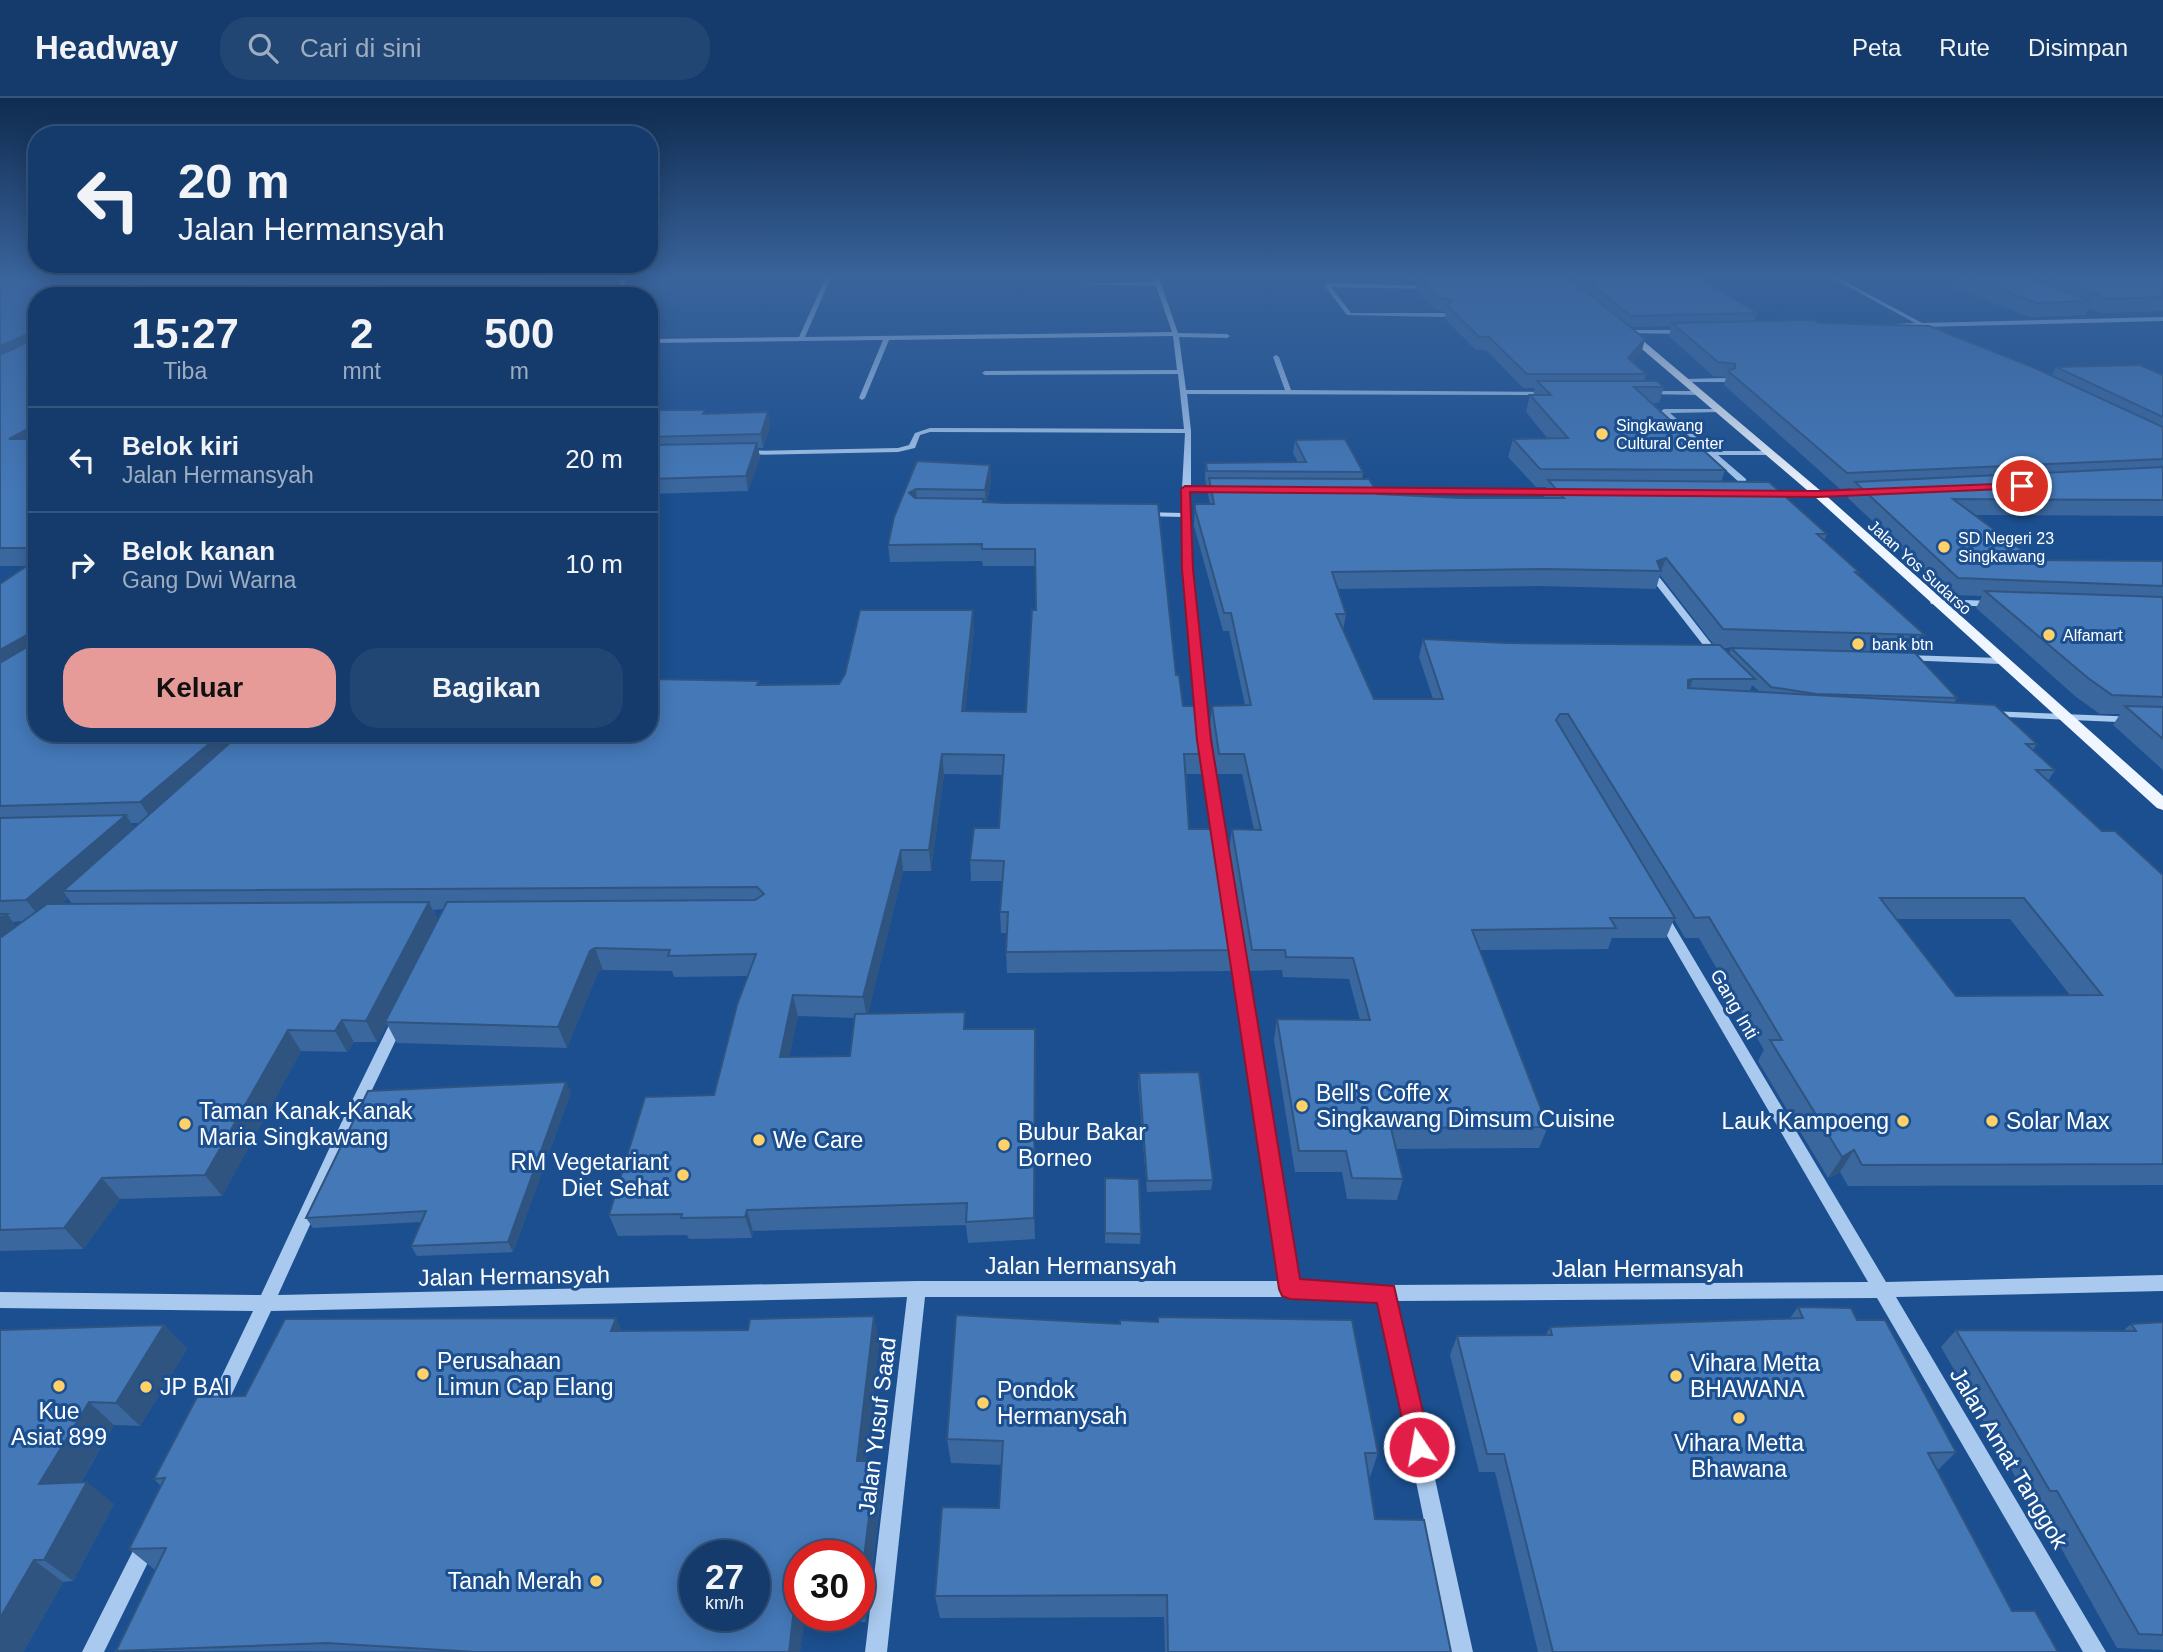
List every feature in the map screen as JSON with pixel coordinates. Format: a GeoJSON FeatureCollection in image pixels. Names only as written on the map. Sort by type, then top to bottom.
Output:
{"type":"FeatureCollection","features":[{"type":"Feature","properties":{"kind":"main road","name":"Jalan Yos Sudarso"},"geometry":{"type":"LineString","coordinates":[[1646,348],[1818,494],[1934,602],[2163,805]]}},
{"type":"Feature","properties":{"kind":"street"},"geometry":{"type":"LineString","coordinates":[[862,398],[883,348]]}},
{"type":"Feature","properties":{"kind":"street"},"geometry":{"type":"LineString","coordinates":[[1178,348],[1188,431],[1185,489],[1187,569],[1204,740],[1290,1289]]}},
{"type":"Feature","properties":{"kind":"street"},"geometry":{"type":"LineString","coordinates":[[1276,357],[1289,393]]}},
{"type":"Feature","properties":{"kind":"street"},"geometry":{"type":"LineString","coordinates":[[985,373],[1181,372]]}},
{"type":"Feature","properties":{"kind":"street"},"geometry":{"type":"LineString","coordinates":[[1684,381],[1726,380]]}},
{"type":"Feature","properties":{"kind":"street"},"geometry":{"type":"LineString","coordinates":[[1184,392],[1554,393]]}},
{"type":"Feature","properties":{"kind":"street"},"geometry":{"type":"LineString","coordinates":[[1634,393],[1702,393]]}},
{"type":"Feature","properties":{"kind":"street"},"geometry":{"type":"LineString","coordinates":[[1721,411],[1664,411],[1743,481]]}},
{"type":"Feature","properties":{"kind":"street"},"geometry":{"type":"LineString","coordinates":[[731,453],[898,450],[912,446],[918,434],[930,430],[1188,431]]}},
{"type":"Feature","properties":{"kind":"street"},"geometry":{"type":"LineString","coordinates":[[1711,453],[1770,453]]}},
{"type":"Feature","properties":{"kind":"street"},"geometry":{"type":"LineString","coordinates":[[1710,463],[1722,463]]}},
{"type":"Feature","properties":{"kind":"street"},"geometry":{"type":"LineString","coordinates":[[1185,489],[1240,490]]}},
{"type":"Feature","properties":{"kind":"street"},"geometry":{"type":"LineString","coordinates":[[1348,491],[1569,493]]}},
{"type":"Feature","properties":{"kind":"street"},"geometry":{"type":"LineString","coordinates":[[1763,494],[1871,493]]}},
{"type":"Feature","properties":{"kind":"street"},"geometry":{"type":"LineString","coordinates":[[1132,514],[1186,514]]}},
{"type":"Feature","properties":{"kind":"street"},"geometry":{"type":"LineString","coordinates":[[1657,580],[1712,653],[1724,658]]}},
{"type":"Feature","properties":{"kind":"street"},"geometry":{"type":"LineString","coordinates":[[1934,602],[2002,604]]}},
{"type":"Feature","properties":{"kind":"street"},"geometry":{"type":"LineString","coordinates":[[1891,658],[2001,661]]}},
{"type":"Feature","properties":{"kind":"street"},"geometry":{"type":"LineString","coordinates":[[1982,714],[2163,721]]}},
{"type":"Feature","properties":{"kind":"street","name":"Gang Inti"},"geometry":{"type":"LineString","coordinates":[[1651,898],[1880,1290]]}},
{"type":"Feature","properties":{"kind":"street"},"geometry":{"type":"LineString","coordinates":[[206,1428],[268,1303],[369,1078],[407,1004]]}},
{"type":"Feature","properties":{"kind":"street","name":"Jalan Hermansyah"},"geometry":{"type":"LineString","coordinates":[[0,1300],[268,1303],[917,1289],[1290,1289],[1386,1293],[1880,1290],[2163,1283]]}},
{"type":"Feature","properties":{"kind":"street","name":"Jalan Yusuf Saad"},"geometry":{"type":"LineString","coordinates":[[876,1652],[917,1289]]}},
{"type":"Feature","properties":{"kind":"street","name":"Jalan Amat Tanggok"},"geometry":{"type":"LineString","coordinates":[[1880,1290],[2095,1652]]}},
{"type":"Feature","properties":{"kind":"street"},"geometry":{"type":"LineString","coordinates":[[1386,1293],[1462,1652]]}},
{"type":"Feature","properties":{"kind":"street"},"geometry":{"type":"LineString","coordinates":[[93,1652],[156,1527]]}},
{"type":"Feature","properties":{"kind":"building"},"geometry":{"type":"Polygon","coordinates":[[[15,348],[28,348],[28,429],[9,439],[28,439],[28,548],[0,548],[0,355],[15,348]]]}},
{"type":"Feature","properties":{"kind":"building"},"geometry":{"type":"Polygon","coordinates":[[[1500,348],[1637,348],[1628,358],[1646,374],[1527,374],[1500,348]]]}},
{"type":"Feature","properties":{"kind":"building"},"geometry":{"type":"Polygon","coordinates":[[[1701,348],[1983,348],[2035,368],[2163,427],[2163,459],[1847,473],[1728,371],[1735,368],[1735,364],[1718,362],[1701,348]]]}},
{"type":"Feature","properties":{"kind":"building"},"geometry":{"type":"Polygon","coordinates":[[[2140,365],[2163,375],[2163,417],[2056,367],[2140,365]]]}},
{"type":"Feature","properties":{"kind":"building"},"geometry":{"type":"Polygon","coordinates":[[[1537,381],[1657,381],[1664,387],[1634,387],[1693,441],[1686,441],[1686,449],[1703,450],[1725,470],[1540,469],[1513,439],[1568,438],[1530,395],[1551,395],[1537,381]]]}},
{"type":"Feature","properties":{"kind":"building"},"geometry":{"type":"Polygon","coordinates":[[[658,410],[705,410],[703,414],[768,412],[761,434],[658,437],[658,410]]]}},
{"type":"Feature","properties":{"kind":"building"},"geometry":{"type":"Polygon","coordinates":[[[1345,439],[1363,472],[1207,471],[1206,463],[1306,462],[1295,440],[1345,439]]]}},
{"type":"Feature","properties":{"kind":"building"},"geometry":{"type":"Polygon","coordinates":[[[757,443],[746,476],[658,479],[658,445],[757,443]]]}},
{"type":"Feature","properties":{"kind":"building"},"geometry":{"type":"Polygon","coordinates":[[[917,461],[990,465],[985,490],[916,489],[909,493],[915,498],[984,499],[983,502],[1005,503],[1158,504],[1176,675],[1179,675],[1183,706],[1196,706],[1203,754],[1184,754],[1189,829],[1215,829],[1233,950],[1006,952],[1008,912],[1000,912],[1004,861],[970,860],[974,828],[999,828],[1004,755],[942,754],[929,850],[901,850],[863,997],[793,995],[780,1057],[850,1056],[855,1014],[965,1012],[964,1029],[1035,1029],[1034,1218],[966,1222],[967,1203],[747,1210],[745,1217],[609,1215],[645,1097],[714,1095],[737,1005],[756,954],[668,956],[670,950],[595,948],[590,951],[558,1027],[385,1022],[447,902],[755,900],[764,894],[757,887],[63,891],[231,742],[658,742],[658,679],[759,681],[757,685],[839,684],[845,674],[860,610],[973,610],[962,711],[1026,712],[1032,610],[1036,610],[1035,549],[982,549],[982,544],[888,545],[894,517],[917,461]]]}},
{"type":"Feature","properties":{"kind":"building"},"geometry":{"type":"Polygon","coordinates":[[[2163,467],[2163,500],[1953,499],[2035,560],[2163,561],[2163,586],[1958,578],[1855,482],[2163,467]]]}},
{"type":"Feature","properties":{"kind":"building"},"geometry":{"type":"Polygon","coordinates":[[[1209,478],[1369,479],[1378,494],[1460,498],[1564,498],[1548,480],[1769,482],[1827,534],[1817,534],[1859,572],[1855,572],[1925,635],[1723,629],[1666,558],[1657,561],[1661,571],[1544,569],[1332,572],[1346,614],[1336,614],[1374,699],[1443,699],[1423,639],[1506,643],[1720,645],[1755,679],[1693,679],[1688,680],[1688,688],[1995,705],[2037,744],[2026,744],[2055,770],[2036,770],[2102,831],[2115,831],[2163,875],[2163,1164],[1862,1165],[1854,1150],[1842,1157],[1770,1040],[1782,1040],[1709,917],[1695,918],[1568,714],[1560,714],[1556,720],[1675,918],[1610,918],[1616,928],[1472,930],[1548,1127],[1391,1128],[1403,1179],[1352,1178],[1346,1151],[1299,1151],[1277,1019],[1370,1020],[1353,958],[1286,957],[1285,950],[1252,950],[1232,829],[1261,830],[1244,754],[1219,754],[1212,706],[1251,705],[1231,613],[1224,613],[1195,509],[1195,504],[1214,504],[1209,478]],[[1880,898],[1956,996],[2102,995],[2024,898],[1880,898]]]}},
{"type":"Feature","properties":{"kind":"building"},"geometry":{"type":"Polygon","coordinates":[[[28,565],[28,742],[211,742],[140,802],[0,806],[0,663],[27,647],[27,635],[0,650],[0,584],[28,565]]]}},
{"type":"Feature","properties":{"kind":"building"},"geometry":{"type":"Polygon","coordinates":[[[1985,591],[2163,597],[2163,697],[2112,695],[1985,591]]]}},
{"type":"Feature","properties":{"kind":"building"},"geometry":{"type":"Polygon","coordinates":[[[1731,648],[1915,653],[1957,698],[1816,694],[1771,687],[1731,648]]]}},
{"type":"Feature","properties":{"kind":"building"},"geometry":{"type":"Polygon","coordinates":[[[2125,706],[2163,707],[2163,739],[2125,706]]]}},
{"type":"Feature","properties":{"kind":"building"},"geometry":{"type":"Polygon","coordinates":[[[126,815],[26,900],[0,901],[0,818],[126,815]]]}},
{"type":"Feature","properties":{"kind":"building"},"geometry":{"type":"Polygon","coordinates":[[[429,902],[366,1021],[342,1020],[335,1031],[288,1030],[205,1175],[102,1178],[64,1228],[0,1230],[0,938],[47,904],[429,902]]]}},
{"type":"Feature","properties":{"kind":"building"},"geometry":{"type":"Polygon","coordinates":[[[1199,1072],[1213,1180],[1147,1181],[1139,1073],[1199,1072]]]}},
{"type":"Feature","properties":{"kind":"building"},"geometry":{"type":"Polygon","coordinates":[[[566,1082],[508,1242],[411,1246],[426,1211],[306,1218],[368,1091],[566,1082]]]}},
{"type":"Feature","properties":{"kind":"building"},"geometry":{"type":"Polygon","coordinates":[[[1105,1178],[1139,1179],[1141,1234],[1105,1233],[1105,1178]]]}},
{"type":"Feature","properties":{"kind":"building"},"geometry":{"type":"Polygon","coordinates":[[[1798,1307],[1851,1308],[1857,1320],[1885,1320],[1956,1452],[1928,1453],[2012,1611],[2035,1611],[2058,1652],[1553,1652],[1504,1454],[1487,1454],[1457,1336],[1552,1335],[1550,1327],[1803,1318],[1798,1307]]]}},
{"type":"Feature","properties":{"kind":"building"},"geometry":{"type":"Polygon","coordinates":[[[956,1315],[1120,1324],[1120,1320],[1158,1322],[1158,1317],[1352,1320],[1378,1453],[1365,1453],[1375,1519],[1424,1520],[1451,1652],[1168,1652],[1167,1595],[935,1596],[942,1507],[999,1508],[1003,1441],[947,1439],[956,1315]]]}},
{"type":"Feature","properties":{"kind":"building"},"geometry":{"type":"Polygon","coordinates":[[[874,1316],[857,1461],[876,1461],[866,1540],[784,1540],[784,1631],[791,1631],[789,1652],[475,1652],[327,1643],[116,1651],[166,1548],[129,1549],[165,1478],[154,1479],[197,1397],[245,1396],[285,1319],[616,1318],[611,1331],[748,1330],[750,1319],[874,1316]]]}},
{"type":"Feature","properties":{"kind":"building"},"geometry":{"type":"Polygon","coordinates":[[[2163,1322],[2163,1635],[2139,1634],[2057,1491],[2050,1491],[1956,1330],[2136,1331],[2131,1324],[2163,1322]]]}},
{"type":"Feature","properties":{"kind":"building"},"geometry":{"type":"Polygon","coordinates":[[[164,1325],[116,1403],[89,1402],[39,1484],[87,1482],[44,1560],[34,1560],[0,1618],[0,1330],[164,1325]]]}},
{"type":"Feature","properties":{"kind":"place","name":"Singkawang Cultural Center"},"geometry":{"type":"Point","coordinates":[1602,434]}},
{"type":"Feature","properties":{"kind":"place","name":"SD Negeri 23 Singkawang"},"geometry":{"type":"Point","coordinates":[1944,547]}},
{"type":"Feature","properties":{"kind":"place","name":"Alfamart"},"geometry":{"type":"Point","coordinates":[2049,635]}},
{"type":"Feature","properties":{"kind":"place","name":"bank btn"},"geometry":{"type":"Point","coordinates":[1858,644]}},
{"type":"Feature","properties":{"kind":"place","name":"Bell's Coffe x Singkawang Dimsum Cuisine"},"geometry":{"type":"Point","coordinates":[1302,1106]}},
{"type":"Feature","properties":{"kind":"place","name":"Lauk Kampoeng"},"geometry":{"type":"Point","coordinates":[1903,1121]}},
{"type":"Feature","properties":{"kind":"place","name":"Solar Max"},"geometry":{"type":"Point","coordinates":[1992,1121]}},
{"type":"Feature","properties":{"kind":"place","name":"Taman Kanak-Kanak Maria Singkawang"},"geometry":{"type":"Point","coordinates":[185,1124]}},
{"type":"Feature","properties":{"kind":"place","name":"We Care"},"geometry":{"type":"Point","coordinates":[759,1140]}},
{"type":"Feature","properties":{"kind":"place","name":"Bubur Bakar Borneo"},"geometry":{"type":"Point","coordinates":[1004,1145]}},
{"type":"Feature","properties":{"kind":"place","name":"RM Vegetariant Diet Sehat"},"geometry":{"type":"Point","coordinates":[683,1175]}},
{"type":"Feature","properties":{"kind":"place","name":"Perusahaan Limun Cap Elang"},"geometry":{"type":"Point","coordinates":[423,1374]}},
{"type":"Feature","properties":{"kind":"place","name":"Vihara Metta BHAWANA"},"geometry":{"type":"Point","coordinates":[1676,1376]}},
{"type":"Feature","properties":{"kind":"place","name":"Kue Asiat 899"},"geometry":{"type":"Point","coordinates":[59,1386]}},
{"type":"Feature","properties":{"kind":"place","name":"JP BAI"},"geometry":{"type":"Point","coordinates":[146,1387]}},
{"type":"Feature","properties":{"kind":"place","name":"Pondok Hermanysah"},"geometry":{"type":"Point","coordinates":[983,1403]}},
{"type":"Feature","properties":{"kind":"place","name":"Vihara Metta Bhawana"},"geometry":{"type":"Point","coordinates":[1739,1418]}},
{"type":"Feature","properties":{"kind":"place","name":"Tanah Merah"},"geometry":{"type":"Point","coordinates":[596,1581]}},
{"type":"Feature","properties":{"kind":"route"},"geometry":{"type":"LineString","coordinates":[[1419,1447],[1386,1293],[1290,1289],[1204,740],[1187,569],[1185,489],[1818,494],[1950,491],[2022,486]]}}]}
